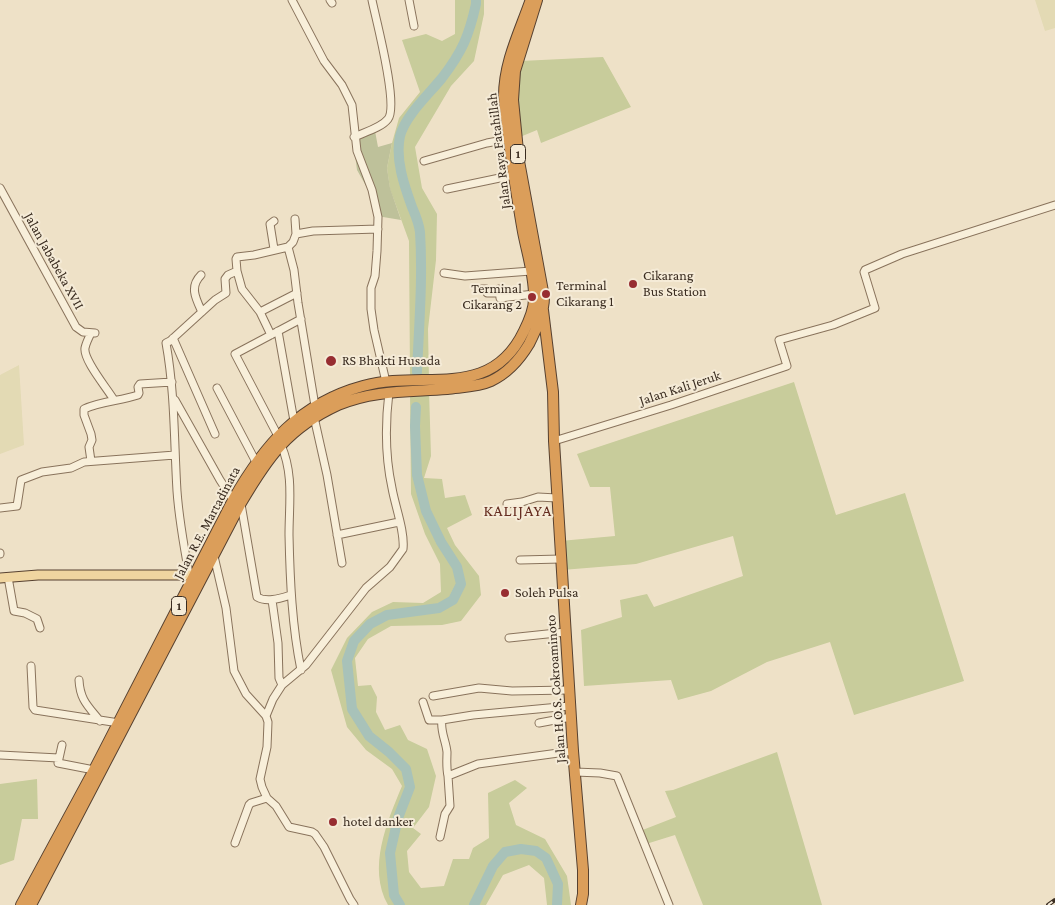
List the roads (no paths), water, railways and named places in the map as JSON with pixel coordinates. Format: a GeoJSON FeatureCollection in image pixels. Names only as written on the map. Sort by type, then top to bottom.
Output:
{"type":"FeatureCollection","features":[{"type":"Feature","properties":{"kind":"highway","name":"Jalan Raya Fatahillah"},"geometry":{"type":"LineString","coordinates":[[530,0],[510,59],[506,75],[504,99],[534,298]]}},
{"type":"Feature","properties":{"kind":"highway","name":"Jalan Raya Fatahillah"},"geometry":{"type":"LineString","coordinates":[[537,0],[515,71],[513,100],[519,161],[543,292],[543,309]]}},
{"type":"Feature","properties":{"kind":"highway","name":"Jalan R.E. Martadinata"},"geometry":{"type":"LineString","coordinates":[[459,383],[489,371],[504,360],[515,347],[524,331],[534,298]]}},
{"type":"Feature","properties":{"kind":"highway","name":"Jalan R.E. Martadinata"},"geometry":{"type":"LineString","coordinates":[[31,905],[214,555],[256,462],[279,440],[294,421],[315,406],[357,388],[386,382],[403,386],[492,380],[509,369],[526,348],[533,336],[543,309]]}},
{"type":"Feature","properties":{"kind":"highway","name":"Jalan H.O.S. Cokroaminoto"},"geometry":{"type":"LineString","coordinates":[[543,309],[553,392],[557,498],[570,706],[584,876],[581,905]]}},
{"type":"Feature","properties":{"kind":"highway"},"geometry":{"type":"LineString","coordinates":[[526,348],[537,347],[547,351]]}},
{"type":"Feature","properties":{"kind":"highway","name":"Jalan R.E. Martadinata"},"geometry":{"type":"LineString","coordinates":[[21,905],[119,722],[192,574],[237,501],[266,463],[279,440],[339,405],[359,398],[389,392],[403,386]]}},
{"type":"Feature","properties":{"kind":"main road"},"geometry":{"type":"LineString","coordinates":[[4,577],[192,574]]}},
{"type":"Feature","properties":{"kind":"street"},"geometry":{"type":"LineString","coordinates":[[292,0],[324,61],[351,101],[357,150],[374,197],[378,217],[376,272],[371,288],[372,309],[374,330],[386,382]]}},
{"type":"Feature","properties":{"kind":"street"},"geometry":{"type":"LineString","coordinates":[[354,137],[382,124],[389,118],[391,112],[390,84],[372,0]]}},
{"type":"Feature","properties":{"kind":"street"},"geometry":{"type":"LineString","coordinates":[[409,0],[414,26]]}},
{"type":"Feature","properties":{"kind":"street"},"geometry":{"type":"LineString","coordinates":[[424,161],[487,143],[509,139]]}},
{"type":"Feature","properties":{"kind":"street"},"geometry":{"type":"LineString","coordinates":[[447,189],[514,175]]}},
{"type":"Feature","properties":{"kind":"street","name":"Jalan Jababeka XVII"},"geometry":{"type":"LineString","coordinates":[[0,188],[76,327],[83,332],[93,333],[85,348],[85,353],[114,400]]}},
{"type":"Feature","properties":{"kind":"street","name":"Jalan Kali Jeruk"},"geometry":{"type":"LineString","coordinates":[[554,441],[671,405],[787,366],[779,340],[833,325],[875,308],[864,272],[868,269],[902,254],[1055,205]]}},
{"type":"Feature","properties":{"kind":"street"},"geometry":{"type":"LineString","coordinates":[[270,335],[260,312],[242,289],[236,259],[237,256],[260,254],[288,247],[293,242],[296,234],[294,219]]}},
{"type":"Feature","properties":{"kind":"street"},"geometry":{"type":"LineString","coordinates":[[274,221],[270,224],[274,249]]}},
{"type":"Feature","properties":{"kind":"street"},"geometry":{"type":"LineString","coordinates":[[296,234],[313,231],[378,229]]}},
{"type":"Feature","properties":{"kind":"street"},"geometry":{"type":"LineString","coordinates":[[288,247],[294,270],[296,293],[315,406]]}},
{"type":"Feature","properties":{"kind":"street"},"geometry":{"type":"LineString","coordinates":[[192,574],[182,534],[175,455],[172,382],[166,343],[226,293],[226,278],[237,271]]}},
{"type":"Feature","properties":{"kind":"street"},"geometry":{"type":"LineString","coordinates":[[444,273],[465,276],[531,271]]}},
{"type":"Feature","properties":{"kind":"street"},"geometry":{"type":"LineString","coordinates":[[201,276],[194,284],[194,291],[202,312]]}},
{"type":"Feature","properties":{"kind":"street"},"geometry":{"type":"LineString","coordinates":[[482,289],[486,289],[487,293],[499,291],[500,298],[534,298]]}},
{"type":"Feature","properties":{"kind":"street"},"geometry":{"type":"LineString","coordinates":[[260,312],[296,293]]}},
{"type":"Feature","properties":{"kind":"street"},"geometry":{"type":"LineString","coordinates":[[301,319],[237,352],[235,355],[279,440],[286,459],[290,478],[291,595],[302,670]]}},
{"type":"Feature","properties":{"kind":"street"},"geometry":{"type":"LineString","coordinates":[[278,331],[294,421]]}},
{"type":"Feature","properties":{"kind":"street"},"geometry":{"type":"LineString","coordinates":[[174,338],[215,434]]}},
{"type":"Feature","properties":{"kind":"street"},"geometry":{"type":"LineString","coordinates":[[91,462],[89,447],[92,440],[84,409],[114,400],[138,396],[140,384],[172,382]]}},
{"type":"Feature","properties":{"kind":"street"},"geometry":{"type":"LineString","coordinates":[[217,388],[256,462]]}},
{"type":"Feature","properties":{"kind":"street"},"geometry":{"type":"LineString","coordinates":[[266,716],[273,699],[282,686],[302,670],[366,588],[381,576],[404,546],[386,450],[385,426],[389,392]]}},
{"type":"Feature","properties":{"kind":"street"},"geometry":{"type":"LineString","coordinates":[[173,398],[220,480],[237,501],[257,597],[272,600],[291,595]]}},
{"type":"Feature","properties":{"kind":"street"},"geometry":{"type":"LineString","coordinates":[[314,418],[327,475],[342,563]]}},
{"type":"Feature","properties":{"kind":"street"},"geometry":{"type":"LineString","coordinates":[[0,508],[17,506],[22,479],[42,472],[71,468],[84,462],[175,455]]}},
{"type":"Feature","properties":{"kind":"street"},"geometry":{"type":"LineString","coordinates":[[507,504],[538,498],[557,498]]}},
{"type":"Feature","properties":{"kind":"street"},"geometry":{"type":"LineString","coordinates":[[337,535],[399,522]]}},
{"type":"Feature","properties":{"kind":"street"},"geometry":{"type":"LineString","coordinates":[[214,555],[226,608],[234,670],[246,694],[266,716],[269,731],[260,778],[267,798],[276,806],[289,827],[316,834],[354,905]]}},
{"type":"Feature","properties":{"kind":"street"},"geometry":{"type":"LineString","coordinates":[[520,560],[561,559]]}},
{"type":"Feature","properties":{"kind":"street"},"geometry":{"type":"LineString","coordinates":[[4,577],[14,611],[25,613],[37,619],[40,628]]}},
{"type":"Feature","properties":{"kind":"street"},"geometry":{"type":"LineString","coordinates":[[272,600],[278,643],[279,678],[282,686]]}},
{"type":"Feature","properties":{"kind":"street"},"geometry":{"type":"LineString","coordinates":[[509,638],[566,632]]}},
{"type":"Feature","properties":{"kind":"street"},"geometry":{"type":"LineString","coordinates":[[31,666],[34,709],[100,721],[119,722]]}},
{"type":"Feature","properties":{"kind":"street"},"geometry":{"type":"LineString","coordinates":[[80,680],[80,692],[84,702],[100,721]]}},
{"type":"Feature","properties":{"kind":"street"},"geometry":{"type":"LineString","coordinates":[[433,696],[479,688],[512,691],[569,690]]}},
{"type":"Feature","properties":{"kind":"street"},"geometry":{"type":"LineString","coordinates":[[423,702],[429,720],[570,706]]}},
{"type":"Feature","properties":{"kind":"street"},"geometry":{"type":"LineString","coordinates":[[539,723],[571,717]]}},
{"type":"Feature","properties":{"kind":"street"},"geometry":{"type":"LineString","coordinates":[[440,837],[445,814],[450,806],[447,753],[442,732],[442,720]]}},
{"type":"Feature","properties":{"kind":"street"},"geometry":{"type":"LineString","coordinates":[[62,745],[58,762],[60,764],[94,770]]}},
{"type":"Feature","properties":{"kind":"street"},"geometry":{"type":"LineString","coordinates":[[448,776],[478,764],[573,751]]}},
{"type":"Feature","properties":{"kind":"street"},"geometry":{"type":"LineString","coordinates":[[0,754],[59,758]]}},
{"type":"Feature","properties":{"kind":"street"},"geometry":{"type":"LineString","coordinates":[[575,772],[617,776],[669,905]]}},
{"type":"Feature","properties":{"kind":"street"},"geometry":{"type":"LineString","coordinates":[[235,843],[251,803],[267,798]]}},
{"type":"Feature","properties":{"kind":"waterway"},"geometry":{"type":"LineString","coordinates":[[417,372],[421,284],[420,232],[399,163],[400,136],[412,113],[442,78],[460,52],[471,25],[476,0]]}},
{"type":"Feature","properties":{"kind":"waterway"},"geometry":{"type":"LineString","coordinates":[[400,905],[394,895],[390,853],[398,818],[410,787],[406,769],[369,736],[352,709],[347,661],[354,641],[370,624],[387,615],[439,608],[453,600],[461,584],[457,567],[441,542],[426,511],[417,475],[416,407]]}},
{"type":"Feature","properties":{"kind":"waterway"},"geometry":{"type":"LineString","coordinates":[[474,905],[493,866],[505,852],[521,849],[536,851],[546,858],[558,884],[557,905]]}},
{"type":"Feature","properties":{"kind":"railway"},"geometry":{"type":"LineString","coordinates":[[1048,905],[1055,900]]}},
{"type":"Feature","properties":{"kind":"place","name":"Cikarang Bus Station"},"geometry":{"type":"Point","coordinates":[633,284]}},
{"type":"Feature","properties":{"kind":"place","name":"Terminal Cikarang 1"},"geometry":{"type":"Point","coordinates":[546,294]}},
{"type":"Feature","properties":{"kind":"place","name":"Terminal Cikarang 2"},"geometry":{"type":"Point","coordinates":[532,297]}},
{"type":"Feature","properties":{"kind":"place","name":"RS Bhakti Husada"},"geometry":{"type":"Point","coordinates":[331,361]}},
{"type":"Feature","properties":{"kind":"place","name":"Soleh Pulsa"},"geometry":{"type":"Point","coordinates":[505,593]}},
{"type":"Feature","properties":{"kind":"place","name":"hotel danker"},"geometry":{"type":"Point","coordinates":[333,822]}},
{"type":"Feature","properties":{"kind":"district","name":"KALIJAYA"},"geometry":{"type":"Point","coordinates":[518,511]}}]}
